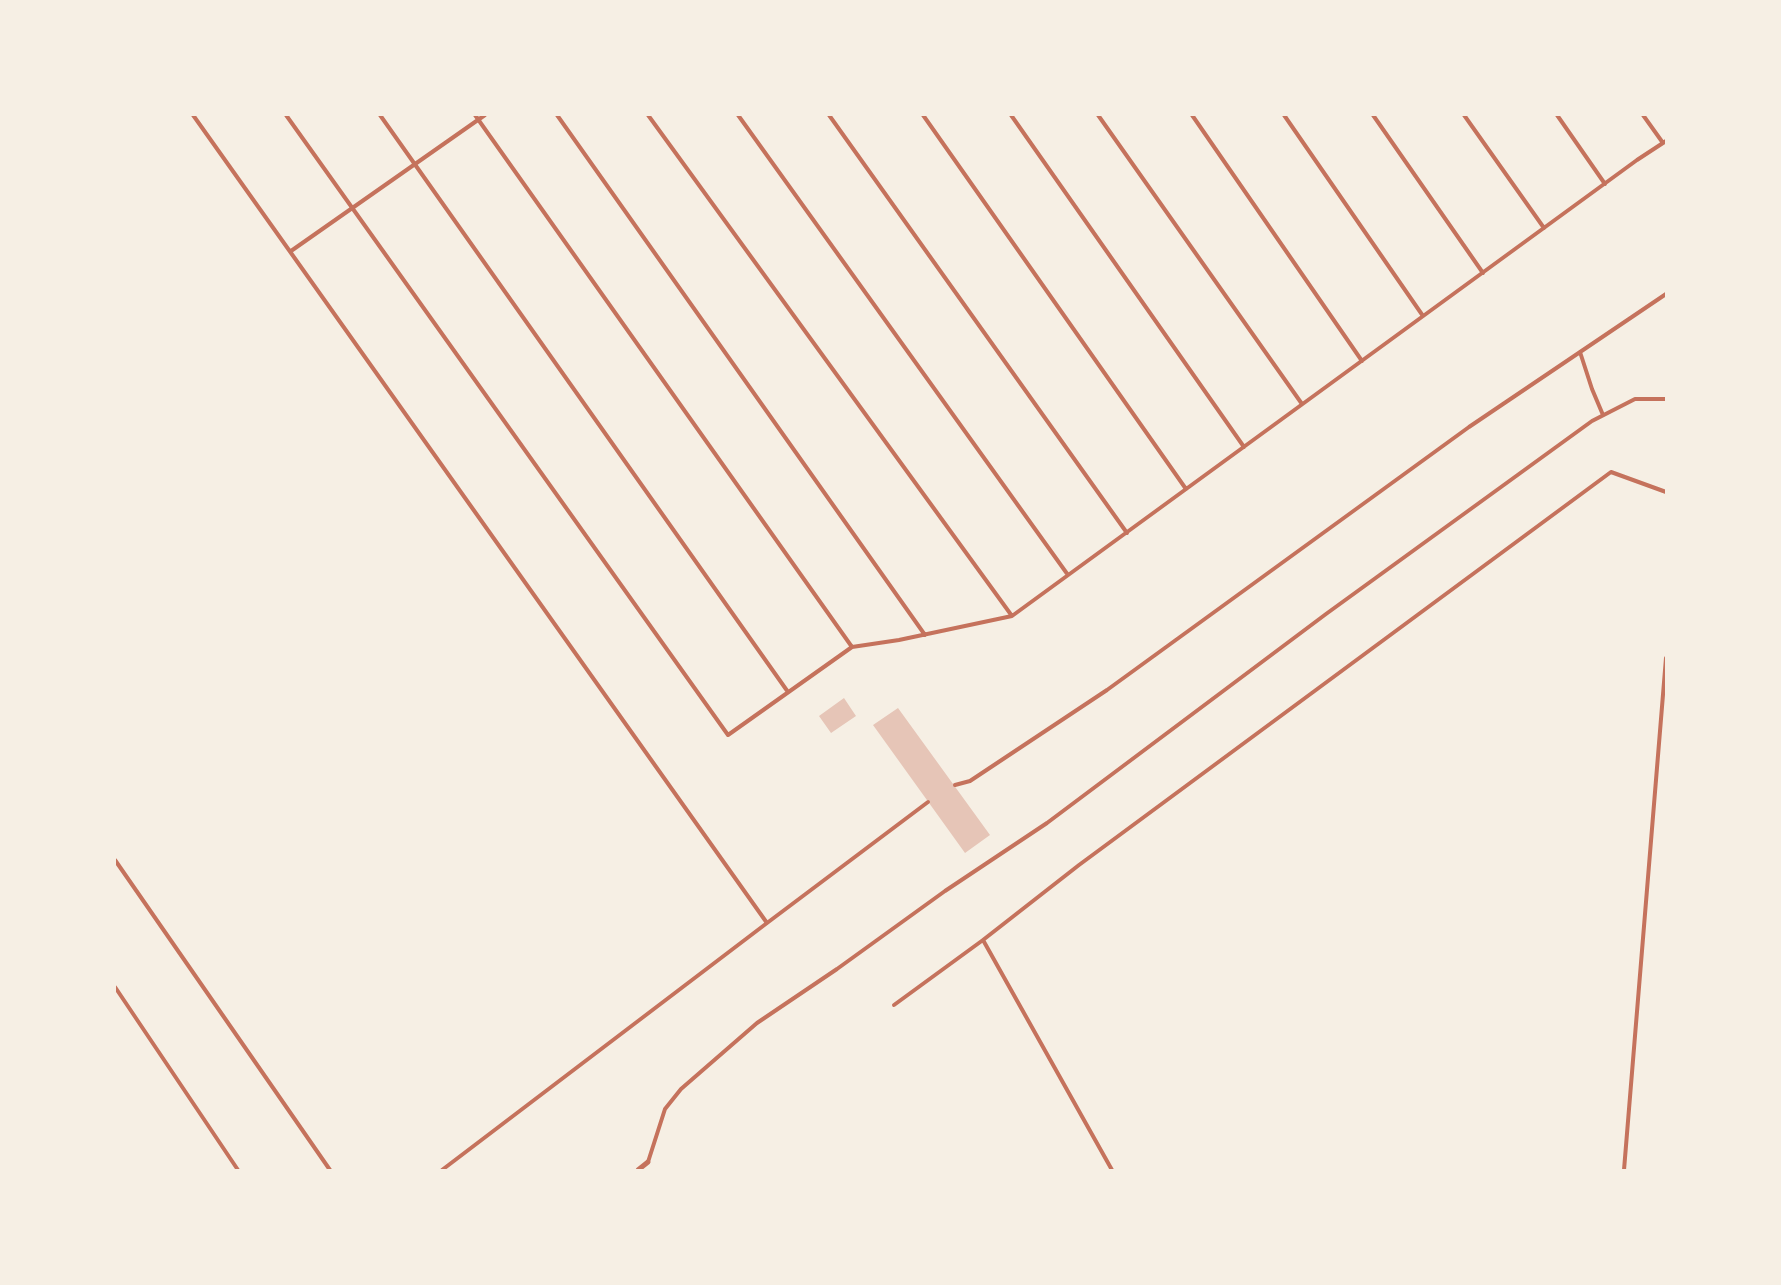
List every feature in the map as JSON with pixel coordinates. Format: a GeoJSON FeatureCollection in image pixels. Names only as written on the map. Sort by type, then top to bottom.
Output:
{"type":"FeatureCollection","features":[{"type":"Feature","properties":{"kind":"street"},"geometry":{"type":"LineString","coordinates":[[638,1170],[648,1162]]}},
{"type":"Feature","properties":{"kind":"lane"},"geometry":{"type":"LineString","coordinates":[[194,115],[766,923]]}},
{"type":"Feature","properties":{"kind":"lane"},"geometry":{"type":"LineString","coordinates":[[286,115],[351,209],[728,735],[852,647],[925,635],[1012,616],[1664,142],[1643,115]]}},
{"type":"Feature","properties":{"kind":"lane"},"geometry":{"type":"LineString","coordinates":[[380,115],[788,692]]}},
{"type":"Feature","properties":{"kind":"lane"},"geometry":{"type":"LineString","coordinates":[[475,115],[852,647]]}},
{"type":"Feature","properties":{"kind":"lane"},"geometry":{"type":"LineString","coordinates":[[291,251],[485,115]]}},
{"type":"Feature","properties":{"kind":"lane"},"geometry":{"type":"LineString","coordinates":[[557,115],[925,635]]}},
{"type":"Feature","properties":{"kind":"lane"},"geometry":{"type":"LineString","coordinates":[[648,115],[1012,616]]}},
{"type":"Feature","properties":{"kind":"lane"},"geometry":{"type":"LineString","coordinates":[[738,115],[1068,575]]}},
{"type":"Feature","properties":{"kind":"lane"},"geometry":{"type":"LineString","coordinates":[[829,115],[1127,532]]}},
{"type":"Feature","properties":{"kind":"lane"},"geometry":{"type":"LineString","coordinates":[[923,115],[1186,489]]}},
{"type":"Feature","properties":{"kind":"lane"},"geometry":{"type":"LineString","coordinates":[[1011,115],[1244,447]]}},
{"type":"Feature","properties":{"kind":"lane"},"geometry":{"type":"LineString","coordinates":[[1098,115],[1302,404]]}},
{"type":"Feature","properties":{"kind":"lane"},"geometry":{"type":"LineString","coordinates":[[1192,115],[1362,361]]}},
{"type":"Feature","properties":{"kind":"lane"},"geometry":{"type":"LineString","coordinates":[[1284,115],[1424,316]]}},
{"type":"Feature","properties":{"kind":"lane"},"geometry":{"type":"LineString","coordinates":[[1373,115],[1483,273]]}},
{"type":"Feature","properties":{"kind":"lane"},"geometry":{"type":"LineString","coordinates":[[1464,115],[1544,228]]}},
{"type":"Feature","properties":{"kind":"lane"},"geometry":{"type":"LineString","coordinates":[[1557,115],[1605,184]]}},
{"type":"Feature","properties":{"kind":"lane"},"geometry":{"type":"LineString","coordinates":[[954,786],[970,781],[1107,690],[1469,427],[1666,294]]}},
{"type":"Feature","properties":{"kind":"lane"},"geometry":{"type":"LineString","coordinates":[[1580,352],[1603,415]]}},
{"type":"Feature","properties":{"kind":"lane"},"geometry":{"type":"LineString","coordinates":[[648,1162],[665,1109],[681,1089],[757,1023],[837,969],[945,891],[1047,823],[1168,730],[1585,426],[1635,399],[1666,400]]}},
{"type":"Feature","properties":{"kind":"lane"},"geometry":{"type":"LineString","coordinates":[[894,1005],[1079,865],[1611,472],[1666,492]]}},
{"type":"Feature","properties":{"kind":"lane"},"geometry":{"type":"LineString","coordinates":[[1624,1170],[1666,658]]}},
{"type":"Feature","properties":{"kind":"lane"},"geometry":{"type":"LineString","coordinates":[[442,1170],[928,802]]}},
{"type":"Feature","properties":{"kind":"lane"},"geometry":{"type":"LineString","coordinates":[[115,860],[330,1170]]}},
{"type":"Feature","properties":{"kind":"lane"},"geometry":{"type":"LineString","coordinates":[[982,940],[1112,1170]]}},
{"type":"Feature","properties":{"kind":"lane"},"geometry":{"type":"LineString","coordinates":[[115,987],[238,1170]]}},
{"type":"Feature","properties":{"kind":"building"},"geometry":{"type":"Polygon","coordinates":[[[844,698],[856,716],[831,733],[819,716],[844,698]]]}},
{"type":"Feature","properties":{"kind":"building"},"geometry":{"type":"Polygon","coordinates":[[[898,708],[990,835],[965,853],[873,725],[898,708]]]}}]}
